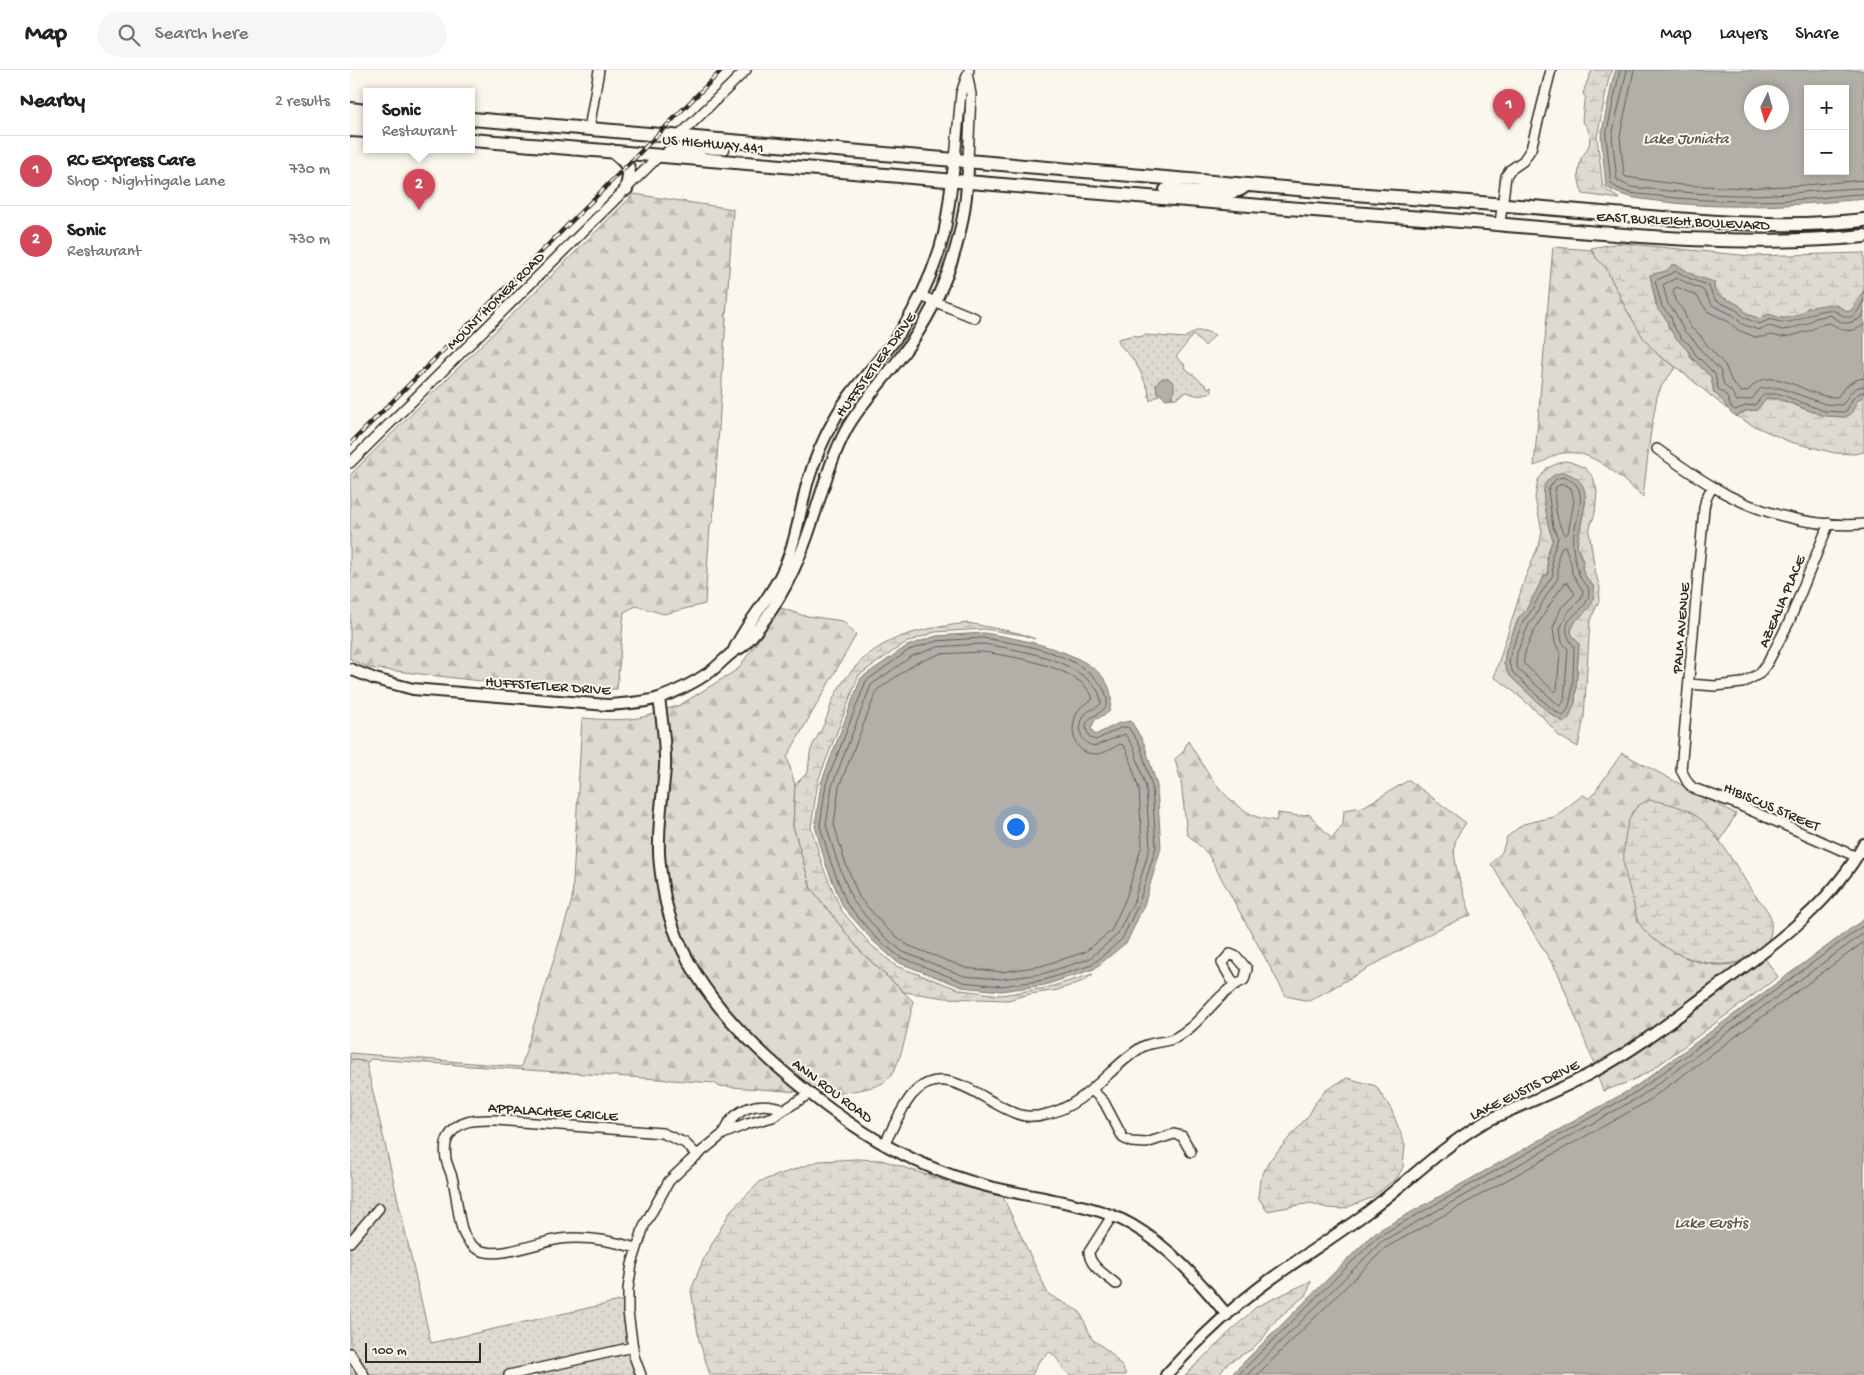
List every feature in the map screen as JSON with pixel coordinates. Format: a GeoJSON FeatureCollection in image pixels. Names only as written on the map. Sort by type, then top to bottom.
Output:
{"type":"FeatureCollection","features":[{"type":"Feature","properties":{"kind":"main road"},"geometry":{"type":"LineString","coordinates":[[350,109],[363,111]]}},
{"type":"Feature","properties":{"kind":"main road","name":"EAST BURLEIGH BOULEVARD"},"geometry":{"type":"LineString","coordinates":[[475,119],[1246,185],[1721,223],[1785,225],[1864,220]]}},
{"type":"Feature","properties":{"kind":"main road"},"geometry":{"type":"LineString","coordinates":[[350,121],[363,122]]}},
{"type":"Feature","properties":{"kind":"main road"},"geometry":{"type":"LineString","coordinates":[[475,128],[492,128],[518,123]]}},
{"type":"Feature","properties":{"kind":"main road"},"geometry":{"type":"LineString","coordinates":[[350,130],[363,131]]}},
{"type":"Feature","properties":{"kind":"main road","name":"US HIGHWAY 441"},"geometry":{"type":"LineString","coordinates":[[475,140],[1108,193]]}},
{"type":"Feature","properties":{"kind":"main road"},"geometry":{"type":"LineString","coordinates":[[660,155],[698,147],[777,152],[797,146]]}},
{"type":"Feature","properties":{"kind":"main road"},"geometry":{"type":"LineString","coordinates":[[612,151],[627,166],[630,172],[626,189]]}},
{"type":"Feature","properties":{"kind":"main road"},"geometry":{"type":"LineString","coordinates":[[1108,193],[1120,187],[1229,194],[1241,190],[1246,185]]}},
{"type":"Feature","properties":{"kind":"main road","name":"EAST BURLEIGH BOULEVARD"},"geometry":{"type":"LineString","coordinates":[[1108,193],[1716,240],[1786,241],[1864,236]]}},
{"type":"Feature","properties":{"kind":"street"},"geometry":{"type":"LineString","coordinates":[[589,129],[599,70]]}},
{"type":"Feature","properties":{"kind":"street"},"geometry":{"type":"LineString","coordinates":[[679,136],[746,70]]}},
{"type":"Feature","properties":{"kind":"street"},"geometry":{"type":"LineString","coordinates":[[1500,224],[1508,172],[1523,161],[1531,149],[1551,70]]}},
{"type":"Feature","properties":{"kind":"street"},"geometry":{"type":"LineString","coordinates":[[955,159],[961,93],[968,74]]}},
{"type":"Feature","properties":{"kind":"street"},"geometry":{"type":"LineString","coordinates":[[968,74],[971,94],[968,160]]}},
{"type":"Feature","properties":{"kind":"street","name":"MOUNT HOMER ROAD"},"geometry":{"type":"LineString","coordinates":[[350,463],[660,155]]}},
{"type":"Feature","properties":{"kind":"street","name":"HUFFSTETLER DRIVE"},"geometry":{"type":"LineString","coordinates":[[733,652],[738,641],[773,590],[784,568],[792,548],[810,477],[823,440],[835,417],[898,334],[921,296],[944,235],[955,159]]}},
{"type":"Feature","properties":{"kind":"street","name":"HUFFSTETLER DRIVE"},"geometry":{"type":"LineString","coordinates":[[350,669],[375,680],[413,689],[607,705],[659,698],[686,686],[710,672],[733,652],[744,646],[763,620],[792,572],[802,551],[828,470],[846,429],[863,402],[905,351],[926,321],[946,281],[959,238],[968,181],[968,160]]}},
{"type":"Feature","properties":{"kind":"street"},"geometry":{"type":"LineString","coordinates":[[921,296],[975,318]]}},
{"type":"Feature","properties":{"kind":"street"},"geometry":{"type":"LineString","coordinates":[[1657,449],[1712,487],[1759,508],[1782,515],[1829,524],[1864,524]]}},
{"type":"Feature","properties":{"kind":"street","name":"PALM AVENUE"},"geometry":{"type":"LineString","coordinates":[[1682,774],[1704,508],[1706,498],[1712,487]]}},
{"type":"Feature","properties":{"kind":"street","name":"AZEALIA PLACE"},"geometry":{"type":"LineString","coordinates":[[1689,684],[1716,686],[1742,683],[1758,674],[1767,664],[1789,622],[1829,524]]}},
{"type":"Feature","properties":{"kind":"street","name":"ANN ROU ROAD"},"geometry":{"type":"LineString","coordinates":[[659,698],[665,748],[658,844],[660,872],[674,929],[686,958],[718,1007],[766,1057],[809,1094],[844,1120],[884,1145],[914,1160],[967,1180],[1101,1212],[1130,1224],[1162,1246],[1184,1267],[1227,1315]]}},
{"type":"Feature","properties":{"kind":"street","name":"HIBISCUS STREET"},"geometry":{"type":"LineString","coordinates":[[1682,774],[1693,788],[1734,803],[1857,857]]}},
{"type":"Feature","properties":{"kind":"street","name":"LAKE EUSTIS DRIVE"},"geometry":{"type":"LineString","coordinates":[[1166,1375],[1227,1315],[1270,1279],[1368,1212],[1478,1126],[1596,1071],[1682,1014],[1781,939],[1836,886],[1864,844]]}},
{"type":"Feature","properties":{"kind":"street"},"geometry":{"type":"LineString","coordinates":[[884,1145],[904,1106],[918,1089],[929,1083],[944,1080],[967,1087],[1021,1116],[1033,1117],[1063,1110],[1092,1090],[1131,1055],[1144,1046],[1174,1038],[1190,1028],[1234,984]]}},
{"type":"Feature","properties":{"kind":"street"},"geometry":{"type":"LineString","coordinates":[[1092,1090],[1104,1102],[1123,1138],[1131,1142],[1146,1143],[1174,1134],[1182,1136],[1191,1152]]}},
{"type":"Feature","properties":{"kind":"street"},"geometry":{"type":"LineString","coordinates":[[641,1375],[633,1347],[628,1312],[628,1289],[636,1248],[644,1226],[670,1181],[697,1155],[723,1134],[773,1116],[809,1094]]}},
{"type":"Feature","properties":{"kind":"street"},"geometry":{"type":"LineString","coordinates":[[723,1134],[738,1113],[744,1109],[757,1105],[783,1109]]}},
{"type":"Feature","properties":{"kind":"street"},"geometry":{"type":"LineString","coordinates":[[738,1113],[745,1125]]}},
{"type":"Feature","properties":{"kind":"street","name":"APPALACHEE CRICLE"},"geometry":{"type":"LineString","coordinates":[[636,1248],[623,1244],[563,1239],[496,1254],[481,1251],[469,1243],[462,1230],[452,1176],[446,1160],[445,1150],[448,1137],[459,1126],[470,1120],[496,1120],[662,1133],[685,1143],[697,1155]]}},
{"type":"Feature","properties":{"kind":"street"},"geometry":{"type":"LineString","coordinates":[[350,1242],[379,1208]]}},
{"type":"Feature","properties":{"kind":"street"},"geometry":{"type":"LineString","coordinates":[[1112,1216],[1089,1252],[1089,1258],[1093,1264],[1116,1284]]}},
{"type":"Feature","properties":{"kind":"street"},"geometry":{"type":"LineString","coordinates":[[509,1375],[633,1347]]}},
{"type":"Feature","properties":{"kind":"street"},"geometry":{"type":"LineString","coordinates":[[350,1353],[364,1375]]}},
{"type":"Feature","properties":{"kind":"green space"},"geometry":{"type":"Polygon","coordinates":[[[1592,70],[1613,70],[1609,77],[1597,137],[1603,188],[1620,199],[1583,194],[1580,185],[1581,158],[1589,146],[1590,138],[1587,127],[1582,121],[1586,98],[1583,94],[1592,70]]]}},
{"type":"Feature","properties":{"kind":"green space"},"geometry":{"type":"Polygon","coordinates":[[[634,194],[733,209],[713,521],[710,525],[705,604],[664,614],[636,606],[624,612],[617,689],[514,685],[370,668],[350,659],[350,475],[634,194]]]}},
{"type":"Feature","properties":{"kind":"green space"},"geometry":{"type":"Polygon","coordinates":[[[1620,243],[1750,256],[1864,253],[1864,290],[1852,310],[1847,312],[1837,305],[1788,318],[1768,315],[1760,319],[1747,314],[1739,305],[1718,295],[1714,288],[1714,282],[1695,276],[1676,265],[1672,265],[1666,271],[1650,275],[1656,305],[1667,320],[1668,326],[1675,337],[1686,348],[1691,358],[1711,377],[1714,393],[1723,399],[1727,409],[1676,367],[1659,356],[1644,339],[1626,309],[1606,268],[1597,259],[1591,248],[1620,243]]]}},
{"type":"Feature","properties":{"kind":"green space"},"geometry":{"type":"Polygon","coordinates":[[[1553,247],[1592,250],[1597,259],[1606,268],[1626,309],[1659,356],[1676,367],[1662,385],[1657,397],[1643,497],[1606,466],[1586,456],[1575,453],[1563,453],[1534,466],[1553,247]]]}},
{"type":"Feature","properties":{"kind":"green space"},"geometry":{"type":"Polygon","coordinates":[[[1196,331],[1205,331],[1215,335],[1205,346],[1193,335],[1176,357],[1185,365],[1184,367],[1209,388],[1211,387],[1212,392],[1194,395],[1187,392],[1174,399],[1162,378],[1156,384],[1159,395],[1150,401],[1148,389],[1139,369],[1119,344],[1118,339],[1134,335],[1140,337],[1145,335],[1184,338],[1196,331]]]}},
{"type":"Feature","properties":{"kind":"green space"},"geometry":{"type":"Polygon","coordinates":[[[1864,396],[1864,452],[1854,454],[1835,453],[1790,442],[1736,416],[1746,411],[1757,410],[1766,398],[1784,401],[1819,414],[1840,416],[1855,406],[1857,401],[1864,396]]]}},
{"type":"Feature","properties":{"kind":"green space"},"geometry":{"type":"Polygon","coordinates":[[[1564,461],[1585,468],[1593,477],[1597,491],[1595,513],[1589,531],[1595,571],[1600,588],[1599,601],[1590,621],[1584,718],[1578,747],[1559,736],[1542,716],[1494,677],[1525,578],[1540,542],[1542,531],[1535,498],[1538,480],[1547,468],[1564,461]],[[1586,500],[1549,529],[1553,539],[1547,555],[1548,576],[1545,575],[1526,610],[1519,617],[1506,650],[1504,664],[1509,675],[1548,712],[1563,722],[1575,703],[1579,644],[1573,638],[1571,631],[1577,618],[1583,614],[1594,587],[1582,569],[1583,561],[1577,546],[1586,500]]]}},
{"type":"Feature","properties":{"kind":"green space"},"geometry":{"type":"Polygon","coordinates":[[[781,608],[801,615],[843,621],[856,635],[787,757],[795,785],[793,826],[811,888],[861,952],[913,1001],[904,1041],[894,1071],[884,1082],[854,1091],[815,1093],[738,1022],[698,968],[682,938],[671,906],[664,870],[662,810],[664,710],[680,705],[738,669],[781,608]]]}},
{"type":"Feature","properties":{"kind":"green space"},"geometry":{"type":"Polygon","coordinates":[[[968,623],[1019,633],[1035,639],[1023,635],[984,629],[935,632],[905,643],[859,675],[818,781],[811,827],[823,867],[841,910],[870,944],[896,966],[961,990],[1001,995],[1046,988],[1093,974],[1083,981],[1058,990],[1030,994],[1008,1000],[946,998],[904,992],[861,952],[811,888],[793,826],[795,785],[808,772],[811,749],[825,722],[834,696],[848,675],[862,660],[892,640],[927,629],[968,623]]]}},
{"type":"Feature","properties":{"kind":"green space"},"geometry":{"type":"Polygon","coordinates":[[[657,713],[661,768],[654,845],[683,961],[697,984],[729,1026],[764,1061],[800,1092],[718,1086],[715,1083],[371,1059],[368,1062],[350,1059],[350,1053],[521,1067],[572,900],[582,718],[629,719],[657,713]]]}},
{"type":"Feature","properties":{"kind":"green space"},"geometry":{"type":"Polygon","coordinates":[[[1188,741],[1215,783],[1232,801],[1242,808],[1256,816],[1276,821],[1278,813],[1299,816],[1309,814],[1332,839],[1343,824],[1344,810],[1363,807],[1409,780],[1466,823],[1457,837],[1455,855],[1458,876],[1471,915],[1444,926],[1309,1001],[1286,996],[1208,854],[1187,834],[1181,782],[1175,759],[1183,752],[1188,741]]]}},
{"type":"Feature","properties":{"kind":"green space"},"geometry":{"type":"Polygon","coordinates":[[[1622,753],[1736,814],[1719,843],[1699,818],[1639,805],[1632,812],[1628,825],[1638,920],[1664,946],[1686,958],[1697,962],[1721,965],[1745,961],[1680,1010],[1595,1066],[1558,973],[1491,864],[1502,852],[1507,837],[1523,824],[1554,817],[1583,795],[1590,799],[1622,753]]]}},
{"type":"Feature","properties":{"kind":"green space"},"geometry":{"type":"Polygon","coordinates":[[[1649,800],[1682,808],[1694,814],[1706,824],[1769,913],[1771,931],[1769,939],[1751,956],[1738,962],[1723,964],[1706,963],[1689,958],[1672,951],[1658,942],[1646,932],[1638,921],[1625,869],[1625,842],[1628,824],[1634,810],[1649,800]]]}},
{"type":"Feature","properties":{"kind":"green space"},"geometry":{"type":"Polygon","coordinates":[[[1764,957],[1778,977],[1649,1072],[1603,1091],[1597,1075],[1764,957]]]}},
{"type":"Feature","properties":{"kind":"green space"},"geometry":{"type":"Polygon","coordinates":[[[350,1059],[366,1062],[431,1343],[624,1300],[627,1345],[635,1375],[350,1375],[350,1059]]]}},
{"type":"Feature","properties":{"kind":"green space"},"geometry":{"type":"Polygon","coordinates":[[[1347,1078],[1376,1086],[1391,1109],[1405,1144],[1403,1167],[1397,1178],[1371,1198],[1343,1209],[1327,1208],[1311,1203],[1267,1211],[1258,1197],[1260,1180],[1269,1161],[1309,1115],[1316,1102],[1326,1090],[1347,1078]]]}},
{"type":"Feature","properties":{"kind":"green space"},"geometry":{"type":"Polygon","coordinates":[[[882,1160],[954,1184],[1003,1197],[1048,1294],[1080,1312],[1092,1339],[1110,1352],[1123,1368],[1126,1375],[1070,1375],[1050,1352],[1039,1361],[1032,1375],[710,1375],[699,1340],[691,1290],[704,1258],[731,1210],[761,1181],[819,1161],[882,1160]]]}},
{"type":"Feature","properties":{"kind":"green space"},"geometry":{"type":"Polygon","coordinates":[[[1311,1281],[1307,1294],[1276,1320],[1252,1349],[1228,1363],[1219,1375],[1185,1375],[1256,1307],[1311,1281]]]}},
{"type":"Feature","properties":{"kind":"water","name":"Lake Juniata"},"geometry":{"type":"Polygon","coordinates":[[[1616,70],[1864,70],[1864,199],[1789,205],[1715,206],[1627,196],[1606,187],[1601,136],[1616,70]]]}},
{"type":"Feature","properties":{"kind":"water"},"geometry":{"type":"Polygon","coordinates":[[[1672,265],[1676,265],[1695,276],[1714,282],[1714,288],[1718,295],[1739,305],[1747,314],[1760,319],[1768,315],[1789,318],[1807,308],[1824,305],[1837,306],[1848,312],[1852,310],[1864,290],[1864,396],[1857,401],[1851,414],[1845,417],[1824,416],[1780,399],[1766,398],[1757,410],[1746,411],[1736,416],[1732,413],[1714,393],[1711,377],[1692,359],[1689,352],[1675,337],[1668,326],[1667,320],[1658,310],[1650,275],[1666,271],[1672,265]]]}},
{"type":"Feature","properties":{"kind":"water"},"geometry":{"type":"Polygon","coordinates":[[[1162,378],[1168,378],[1174,383],[1174,391],[1171,396],[1173,398],[1166,399],[1157,392],[1156,384],[1162,378]]]}},
{"type":"Feature","properties":{"kind":"water"},"geometry":{"type":"Polygon","coordinates":[[[1563,472],[1575,477],[1582,484],[1585,493],[1585,503],[1577,545],[1586,578],[1594,587],[1594,597],[1589,608],[1572,626],[1573,636],[1579,643],[1575,703],[1568,720],[1563,722],[1548,712],[1509,675],[1504,664],[1506,650],[1519,617],[1526,610],[1545,575],[1548,575],[1547,555],[1553,539],[1548,523],[1544,487],[1550,478],[1563,472]]]}},
{"type":"Feature","properties":{"kind":"water"},"geometry":{"type":"Polygon","coordinates":[[[984,633],[1021,640],[1067,654],[1087,664],[1103,677],[1111,693],[1109,712],[1095,720],[1091,728],[1095,735],[1119,723],[1131,721],[1144,743],[1157,786],[1161,848],[1144,905],[1127,942],[1094,969],[1045,985],[1001,991],[962,987],[897,962],[873,941],[843,907],[826,865],[815,826],[821,783],[861,678],[907,646],[936,636],[984,633]]]}},
{"type":"Feature","properties":{"kind":"water","name":"Lake Eustis"},"geometry":{"type":"Polygon","coordinates":[[[1864,919],[1864,1375],[1231,1375],[1374,1233],[1635,1087],[1864,919]]]}},
{"type":"Feature","properties":{"kind":"railway"},"geometry":{"type":"LineString","coordinates":[[350,444],[722,70]]}},
{"type":"Feature","properties":{"kind":"place","name":"RC Express Care"},"geometry":{"type":"Point","coordinates":[1509,130]}},
{"type":"Feature","properties":{"kind":"place","name":"Sonic"},"geometry":{"type":"Point","coordinates":[419,210]}}]}
